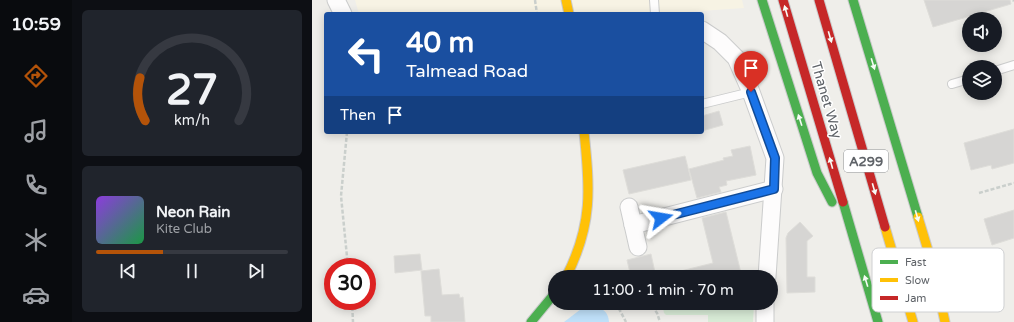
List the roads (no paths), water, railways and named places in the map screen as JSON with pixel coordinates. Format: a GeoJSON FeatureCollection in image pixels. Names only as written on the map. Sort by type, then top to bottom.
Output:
{"type":"FeatureCollection","features":[{"type":"Feature","properties":{"kind":"main road"},"geometry":{"type":"LineString","coordinates":[[566,0],[569,12]]}},
{"type":"Feature","properties":{"kind":"main road"},"geometry":{"type":"LineString","coordinates":[[762,0],[817,173],[855,246]]}},
{"type":"Feature","properties":{"kind":"main road","name":"Thanet Way"},"geometry":{"type":"LineString","coordinates":[[783,0],[872,302]]}},
{"type":"Feature","properties":{"kind":"main road","name":"Thanet Way"},"geometry":{"type":"LineString","coordinates":[[819,0],[891,248]]}},
{"type":"Feature","properties":{"kind":"main road","name":"A299"},"geometry":{"type":"LineString","coordinates":[[853,0],[926,248]]}},
{"type":"Feature","properties":{"kind":"main road"},"geometry":{"type":"LineString","coordinates":[[569,270],[580,247],[586,228],[588,196],[584,134]]}},
{"type":"Feature","properties":{"kind":"main road"},"geometry":{"type":"LineString","coordinates":[[531,322],[548,301]]}},
{"type":"Feature","properties":{"kind":"main road","name":"Thanet Way"},"geometry":{"type":"LineString","coordinates":[[875,312],[878,322]]}},
{"type":"Feature","properties":{"kind":"main road","name":"Thanet Way"},"geometry":{"type":"LineString","coordinates":[[910,312],[913,322]]}},
{"type":"Feature","properties":{"kind":"main road","name":"A299"},"geometry":{"type":"LineString","coordinates":[[943,312],[945,322]]}},
{"type":"Feature","properties":{"kind":"main road"},"geometry":{"type":"LineString","coordinates":[[949,312],[953,322]]}},
{"type":"Feature","properties":{"kind":"street"},"geometry":{"type":"LineString","coordinates":[[336,0],[342,12]]}},
{"type":"Feature","properties":{"kind":"street"},"geometry":{"type":"LineString","coordinates":[[704,31],[720,42],[736,58],[751,92],[775,158],[768,270]]}},
{"type":"Feature","properties":{"kind":"street"},"geometry":{"type":"LineString","coordinates":[[633,225],[774,189]]}},
{"type":"Feature","properties":{"kind":"street"},"geometry":{"type":"LineString","coordinates":[[629,207],[638,247]]}},
{"type":"Feature","properties":{"kind":"street"},"geometry":{"type":"LineString","coordinates":[[765,310],[765,322]]}},
{"type":"Feature","properties":{"kind":"lane"},"geometry":{"type":"LineString","coordinates":[[654,0],[655,12]]}},
{"type":"Feature","properties":{"kind":"lane"},"geometry":{"type":"LineString","coordinates":[[1002,69],[1014,65]]}},
{"type":"Feature","properties":{"kind":"lane"},"geometry":{"type":"LineString","coordinates":[[952,84],[962,80]]}},
{"type":"Feature","properties":{"kind":"lane"},"geometry":{"type":"LineString","coordinates":[[704,104],[751,92]]}},
{"type":"Feature","properties":{"kind":"water"},"geometry":{"type":"Polygon","coordinates":[[[580,310],[602,310],[607,314],[609,322],[564,322],[580,310]]]}}]}
